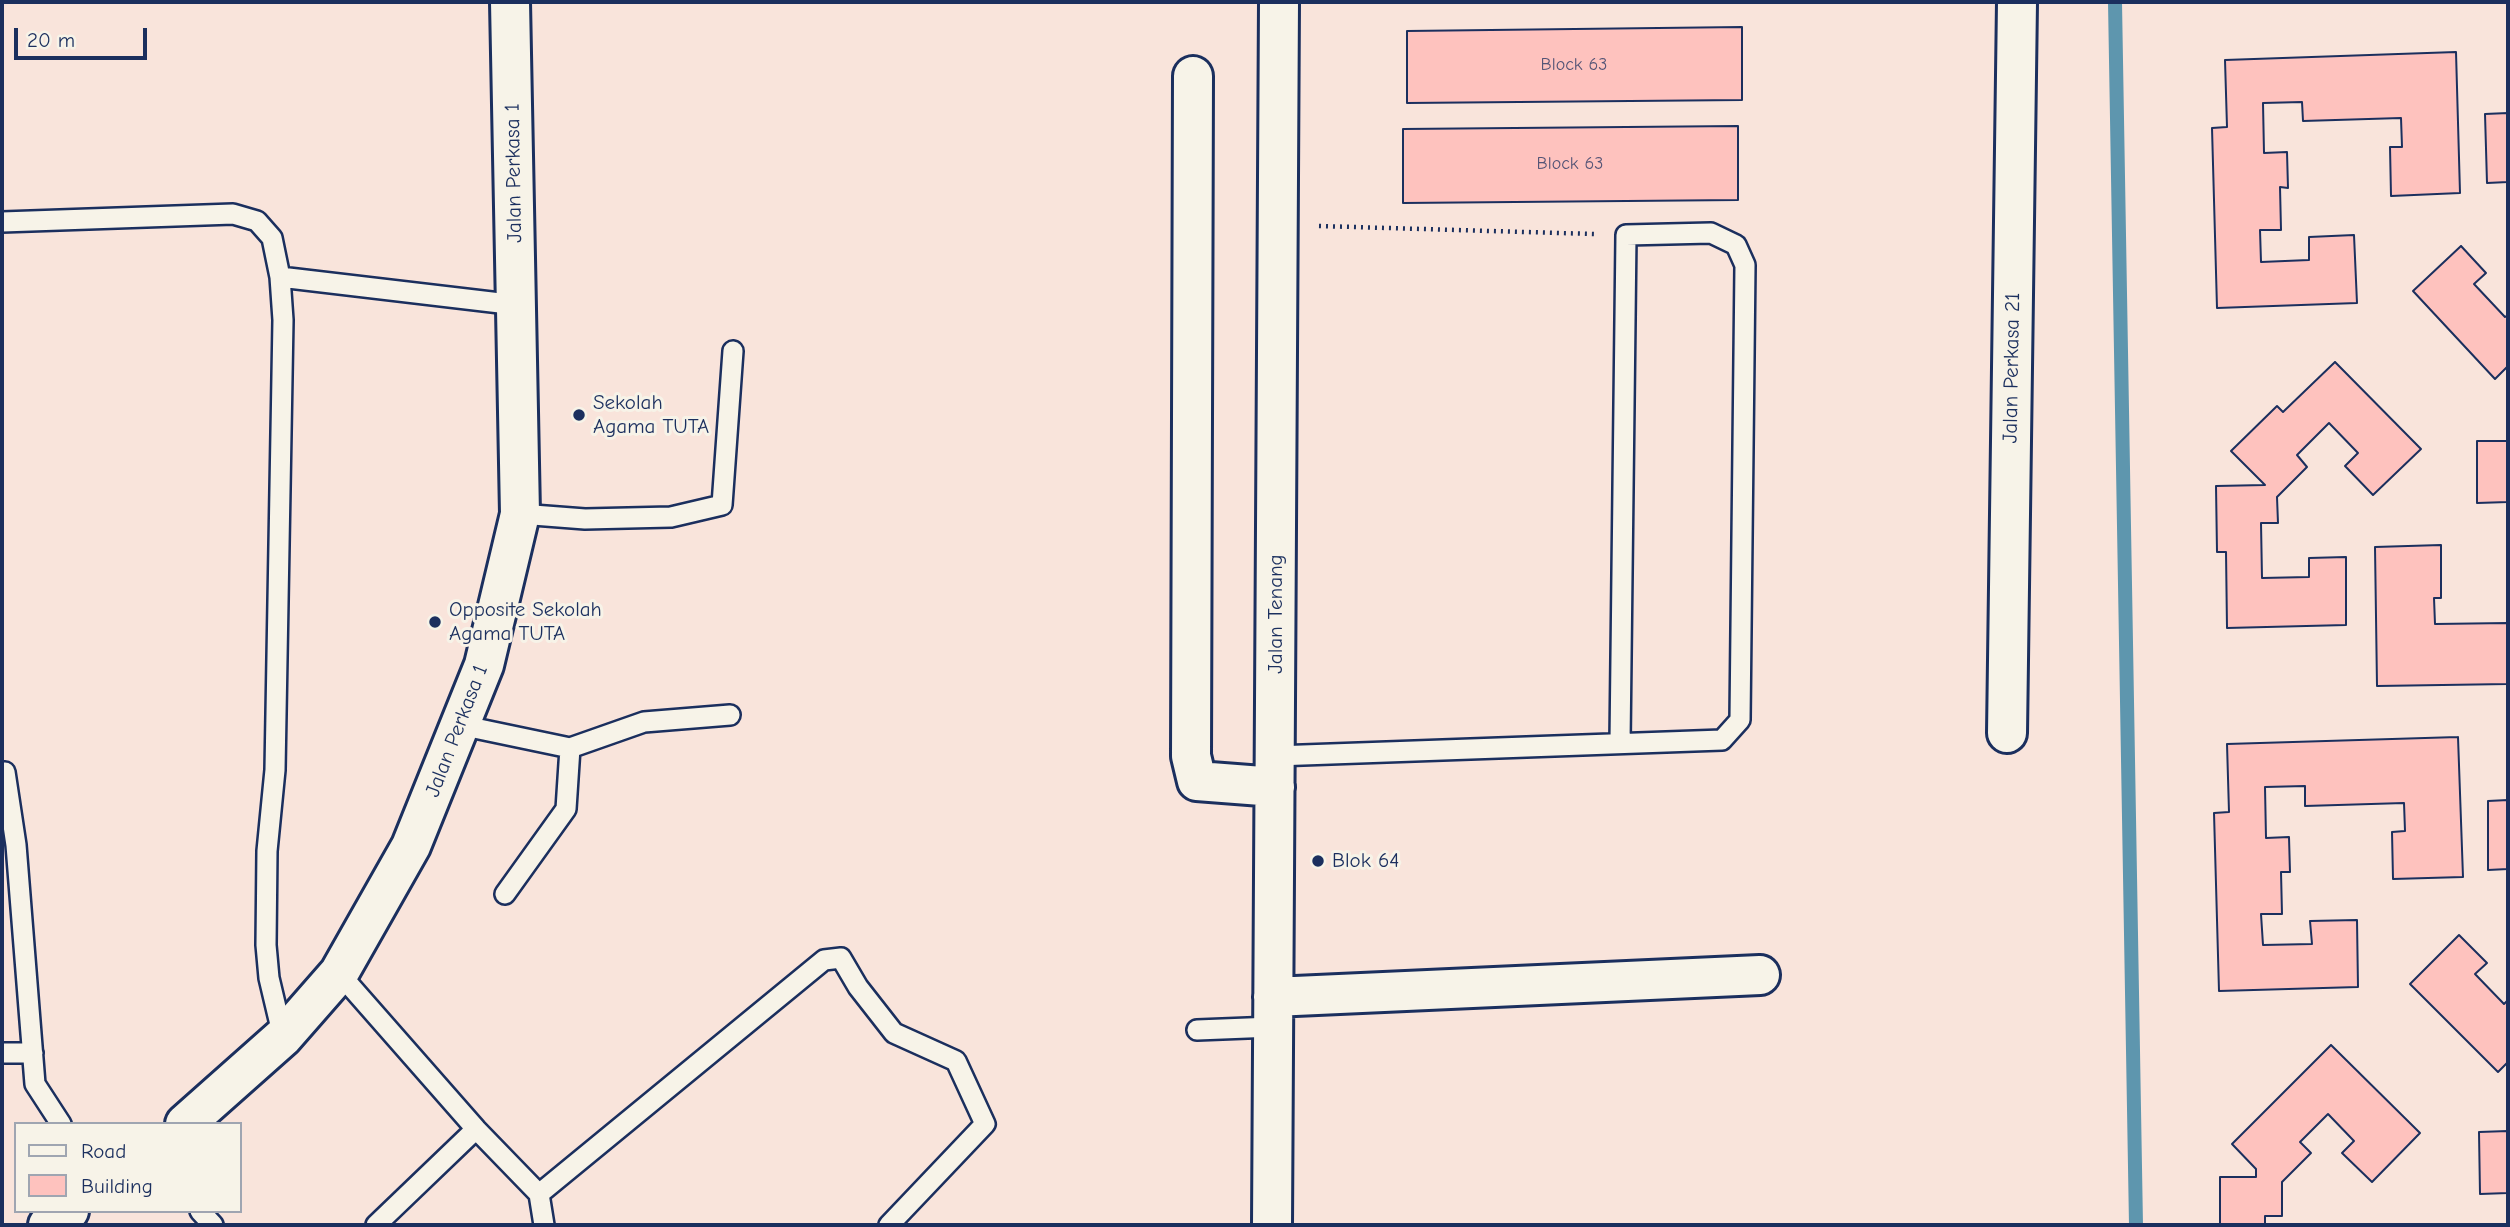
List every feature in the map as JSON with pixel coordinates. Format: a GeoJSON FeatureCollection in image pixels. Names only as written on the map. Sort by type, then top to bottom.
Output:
{"type":"FeatureCollection","features":[{"type":"Feature","properties":{"kind":"street","name":"Jalan Perkasa 1"},"geometry":{"type":"LineString","coordinates":[[187,1122],[283,1037],[339,973],[411,846],[484,665],[520,514],[510,2]]}},
{"type":"Feature","properties":{"kind":"street","name":"Jalan Tenang"},"geometry":{"type":"LineString","coordinates":[[1272,1225],[1279,2]]}},
{"type":"Feature","properties":{"kind":"street","name":"Jalan Perkasa 21"},"geometry":{"type":"LineString","coordinates":[[2007,733],[2017,2]]}},
{"type":"Feature","properties":{"kind":"street"},"geometry":{"type":"LineString","coordinates":[[1193,76],[1191,756],[1197,780],[1275,772]]}},
{"type":"Feature","properties":{"kind":"street"},"geometry":{"type":"LineString","coordinates":[[1273,1012],[1760,975]]}},
{"type":"Feature","properties":{"kind":"street"},"geometry":{"type":"LineString","coordinates":[[48,1225],[66,1213]]}},
{"type":"Feature","properties":{"kind":"lane"},"geometry":{"type":"LineString","coordinates":[[2,222],[233,214],[257,221],[272,239],[280,277],[283,320],[275,770],[267,851],[266,944],[269,978],[283,1037]]}},
{"type":"Feature","properties":{"kind":"lane"},"geometry":{"type":"LineString","coordinates":[[1275,772],[1620,742],[1721,740],[1740,720],[1745,265],[1736,245],[1711,233],[1626,235],[1620,742]]}},
{"type":"Feature","properties":{"kind":"lane"},"geometry":{"type":"LineString","coordinates":[[280,277],[517,306]]}},
{"type":"Feature","properties":{"kind":"lane"},"geometry":{"type":"LineString","coordinates":[[520,514],[585,519],[671,517],[722,505],[733,351]]}},
{"type":"Feature","properties":{"kind":"lane"},"geometry":{"type":"LineString","coordinates":[[460,725],[570,748],[644,722],[730,715]]}},
{"type":"Feature","properties":{"kind":"lane"},"geometry":{"type":"LineString","coordinates":[[505,894],[566,809],[570,748]]}},
{"type":"Feature","properties":{"kind":"lane"},"geometry":{"type":"LineString","coordinates":[[3,768],[16,845],[34,1084],[60,1122]]}},
{"type":"Feature","properties":{"kind":"lane"},"geometry":{"type":"LineString","coordinates":[[538,1194],[824,960],[841,958],[858,987],[894,1033],[956,1061],[985,1124],[889,1225]]}},
{"type":"Feature","properties":{"kind":"lane"},"geometry":{"type":"LineString","coordinates":[[339,973],[538,1194],[544,1225]]}},
{"type":"Feature","properties":{"kind":"lane"},"geometry":{"type":"LineString","coordinates":[[1197,1030],[1273,1012]]}},
{"type":"Feature","properties":{"kind":"lane"},"geometry":{"type":"LineString","coordinates":[[2,1053],[33,1053]]}},
{"type":"Feature","properties":{"kind":"lane"},"geometry":{"type":"LineString","coordinates":[[376,1225],[477,1129]]}},
{"type":"Feature","properties":{"kind":"path"},"geometry":{"type":"LineString","coordinates":[[1278,225],[1626,235]]}},
{"type":"Feature","properties":{"kind":"building"},"geometry":{"type":"Polygon","coordinates":[[[1742,27],[1742,100],[1407,103],[1407,31],[1742,27]]]}},
{"type":"Feature","properties":{"kind":"building"},"geometry":{"type":"Polygon","coordinates":[[[2456,52],[2460,193],[2391,196],[2390,147],[2402,147],[2401,118],[2303,121],[2302,102],[2263,103],[2264,153],[2287,152],[2288,188],[2280,187],[2281,230],[2260,230],[2261,262],[2309,260],[2309,237],[2354,235],[2357,303],[2217,308],[2212,128],[2227,127],[2225,60],[2456,52]]]}},
{"type":"Feature","properties":{"kind":"building"},"geometry":{"type":"Polygon","coordinates":[[[2508,113],[2508,182],[2487,183],[2485,114],[2508,113]]]}},
{"type":"Feature","properties":{"kind":"building"},"geometry":{"type":"Polygon","coordinates":[[[1738,126],[1738,200],[1403,203],[1403,129],[1738,126]]]}},
{"type":"Feature","properties":{"kind":"building"},"geometry":{"type":"Polygon","coordinates":[[[2461,246],[2486,273],[2474,284],[2505,317],[2508,315],[2508,366],[2495,379],[2413,291],[2461,246]]]}},
{"type":"Feature","properties":{"kind":"building"},"geometry":{"type":"Polygon","coordinates":[[[2335,362],[2421,449],[2373,495],[2345,466],[2358,453],[2329,423],[2297,455],[2307,467],[2277,497],[2278,523],[2261,523],[2262,578],[2309,577],[2309,558],[2346,557],[2346,625],[2227,628],[2226,552],[2217,552],[2216,486],[2265,485],[2231,451],[2277,406],[2283,412],[2335,362]]]}},
{"type":"Feature","properties":{"kind":"building"},"geometry":{"type":"Polygon","coordinates":[[[2477,441],[2508,441],[2508,502],[2477,503],[2477,441]]]}},
{"type":"Feature","properties":{"kind":"building"},"geometry":{"type":"Polygon","coordinates":[[[2441,545],[2441,598],[2434,598],[2435,624],[2508,623],[2508,684],[2377,686],[2375,547],[2441,545]]]}},
{"type":"Feature","properties":{"kind":"building"},"geometry":{"type":"Polygon","coordinates":[[[2458,737],[2463,877],[2393,879],[2392,832],[2405,831],[2404,803],[2305,806],[2305,786],[2265,787],[2266,838],[2289,837],[2290,872],[2281,872],[2282,914],[2261,914],[2263,945],[2312,944],[2310,921],[2357,920],[2358,987],[2219,991],[2214,813],[2229,812],[2227,744],[2458,737]]]}},
{"type":"Feature","properties":{"kind":"building"},"geometry":{"type":"Polygon","coordinates":[[[2508,800],[2508,869],[2488,870],[2488,801],[2508,800]]]}},
{"type":"Feature","properties":{"kind":"building"},"geometry":{"type":"Polygon","coordinates":[[[2459,935],[2487,963],[2475,974],[2504,1004],[2508,1000],[2508,1062],[2498,1072],[2410,984],[2459,935]]]}},
{"type":"Feature","properties":{"kind":"building"},"geometry":{"type":"Polygon","coordinates":[[[2331,1045],[2420,1133],[2372,1182],[2342,1153],[2354,1141],[2328,1114],[2300,1142],[2311,1153],[2282,1182],[2282,1216],[2265,1216],[2265,1225],[2220,1225],[2220,1177],[2256,1177],[2256,1169],[2232,1144],[2331,1045]]]}},
{"type":"Feature","properties":{"kind":"building"},"geometry":{"type":"Polygon","coordinates":[[[2508,1131],[2508,1193],[2480,1194],[2479,1132],[2508,1131]]]}},
{"type":"Feature","properties":{"kind":"waterway"},"geometry":{"type":"LineString","coordinates":[[2115,2],[2136,1225]]}},
{"type":"Feature","properties":{"kind":"place","name":"Sekolah Agama TUTA"},"geometry":{"type":"Point","coordinates":[579,415]}},
{"type":"Feature","properties":{"kind":"place","name":"Opposite Sekolah Agama TUTA"},"geometry":{"type":"Point","coordinates":[435,622]}},
{"type":"Feature","properties":{"kind":"place","name":"Blok 64"},"geometry":{"type":"Point","coordinates":[1318,861]}}]}
